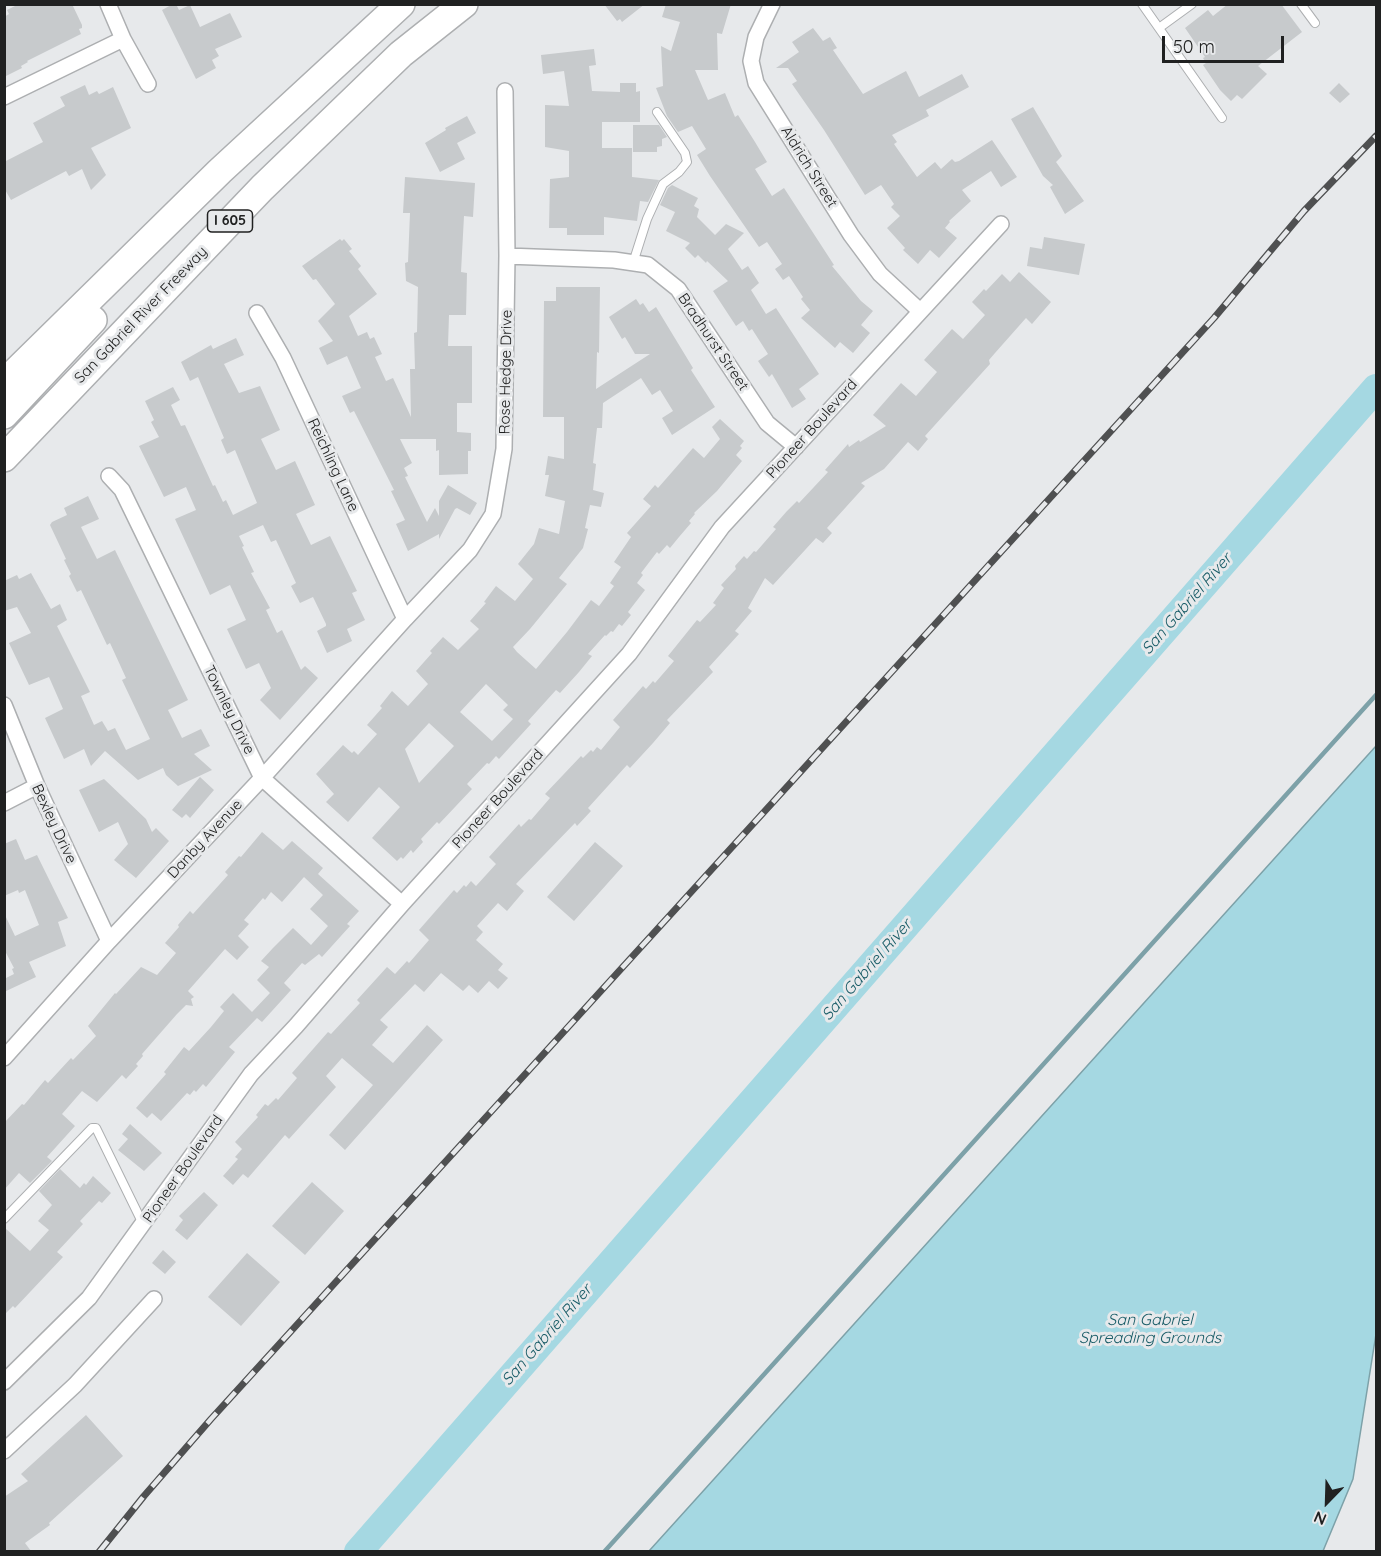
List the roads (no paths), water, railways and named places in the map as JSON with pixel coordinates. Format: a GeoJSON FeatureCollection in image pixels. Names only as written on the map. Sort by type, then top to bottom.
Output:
{"type":"FeatureCollection","features":[{"type":"Feature","properties":{"kind":"highway","name":"I 605"},"geometry":{"type":"LineString","coordinates":[[4,383],[220,171],[401,4]]}},
{"type":"Feature","properties":{"kind":"highway","name":"San Gabriel River Freeway"},"geometry":{"type":"LineString","coordinates":[[6,455],[262,188],[401,54],[464,4]]}},
{"type":"Feature","properties":{"kind":"highway"},"geometry":{"type":"LineString","coordinates":[[4,415],[140,271],[209,204],[220,171]]}},
{"type":"Feature","properties":{"kind":"street"},"geometry":{"type":"LineString","coordinates":[[108,4],[123,39],[148,84]]}},
{"type":"Feature","properties":{"kind":"street","name":"Aldrich Street"},"geometry":{"type":"LineString","coordinates":[[772,4],[756,37],[752,62],[756,83],[852,235],[880,274],[920,311]]}},
{"type":"Feature","properties":{"kind":"street"},"geometry":{"type":"LineString","coordinates":[[4,96],[123,39]]}},
{"type":"Feature","properties":{"kind":"street","name":"Rose Hedge Drive"},"geometry":{"type":"LineString","coordinates":[[405,619],[470,550],[493,514],[504,449],[507,256],[506,91]]}},
{"type":"Feature","properties":{"kind":"street","name":"Pioneer Boulevard"},"geometry":{"type":"LineString","coordinates":[[4,1382],[89,1298],[251,1074],[630,654],[722,527],[1000,224]]}},
{"type":"Feature","properties":{"kind":"street","name":"Bradhurst Street"},"geometry":{"type":"LineString","coordinates":[[507,256],[614,260],[648,265],[678,289],[767,423],[796,447]]}},
{"type":"Feature","properties":{"kind":"street","name":"Reichling Lane"},"geometry":{"type":"LineString","coordinates":[[257,313],[283,358],[405,619]]}},
{"type":"Feature","properties":{"kind":"street","name":"Townley Drive"},"geometry":{"type":"LineString","coordinates":[[109,476],[122,490],[262,778],[402,904]]}},
{"type":"Feature","properties":{"kind":"street","name":"Danby Avenue"},"geometry":{"type":"LineString","coordinates":[[4,1058],[405,619]]}},
{"type":"Feature","properties":{"kind":"street","name":"Bexley Drive"},"geometry":{"type":"LineString","coordinates":[[4,705],[36,786],[109,941]]}},
{"type":"Feature","properties":{"kind":"street"},"geometry":{"type":"LineString","coordinates":[[4,803],[36,786]]}},
{"type":"Feature","properties":{"kind":"street"},"geometry":{"type":"LineString","coordinates":[[4,1451],[75,1385],[154,1299]]}},
{"type":"Feature","properties":{"kind":"lane"},"geometry":{"type":"LineString","coordinates":[[1142,4],[1222,118]]}},
{"type":"Feature","properties":{"kind":"lane"},"geometry":{"type":"LineString","coordinates":[[1159,28],[1192,4]]}},
{"type":"Feature","properties":{"kind":"lane"},"geometry":{"type":"LineString","coordinates":[[1301,4],[1315,23]]}},
{"type":"Feature","properties":{"kind":"lane"},"geometry":{"type":"LineString","coordinates":[[633,263],[647,219],[663,184],[679,172],[687,162],[685,153],[657,112]]}},
{"type":"Feature","properties":{"kind":"lane"},"geometry":{"type":"LineString","coordinates":[[4,1220],[92,1128],[96,1128],[143,1225]]}},
{"type":"Feature","properties":{"kind":"water","name":"San Gabriel Spreading Grounds"},"geometry":{"type":"Polygon","coordinates":[[[1376,746],[1376,1334],[1353,1479],[1323,1551],[649,1551],[1376,746]]]}},
{"type":"Feature","properties":{"kind":"waterway","name":"San Gabriel River"},"geometry":{"type":"LineString","coordinates":[[358,1552],[1376,388]]}},
{"type":"Feature","properties":{"kind":"waterway"},"geometry":{"type":"LineString","coordinates":[[604,1552],[1376,695]]}},
{"type":"Feature","properties":{"kind":"railway"},"geometry":{"type":"LineString","coordinates":[[99,1552],[211,1419],[1214,318],[1304,211],[1376,136]]}}]}
